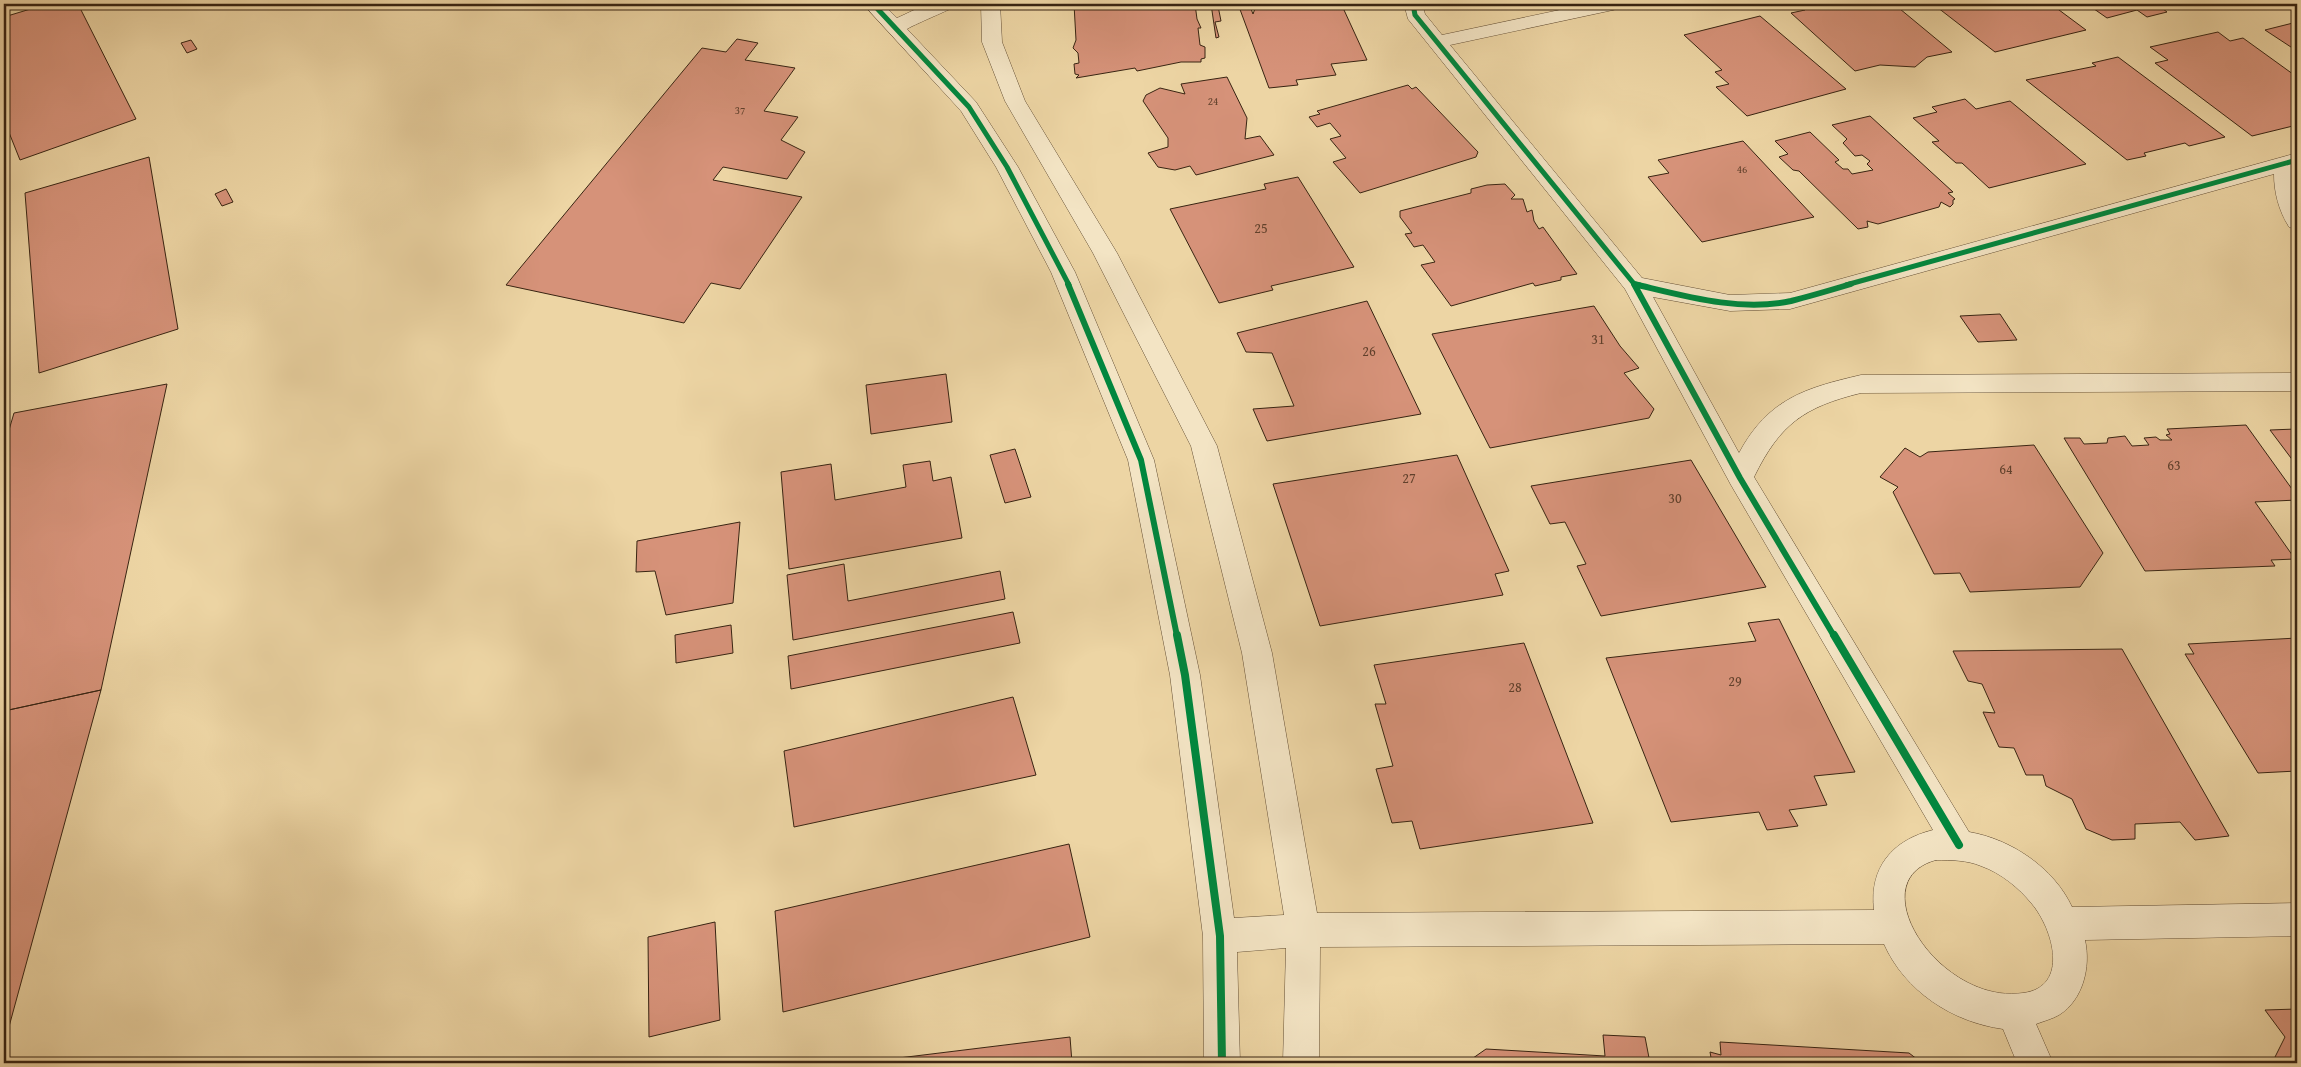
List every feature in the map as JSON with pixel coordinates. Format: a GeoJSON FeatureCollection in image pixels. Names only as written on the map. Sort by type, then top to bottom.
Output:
{"type":"FeatureCollection","features":[{"type":"Feature","properties":{"kind":"street"},"geometry":{"type":"LineString","coordinates":[[873,4],[969,107],[1007,167],[1063,272],[1141,460],[1185,675],[1220,936],[1222,1063]]}},
{"type":"Feature","properties":{"kind":"street"},"geometry":{"type":"LineString","coordinates":[[896,28],[927,9],[949,4]]}},
{"type":"Feature","properties":{"kind":"street"},"geometry":{"type":"LineString","coordinates":[[990,4],[992,42],[1015,100],[1105,252],[1204,446],[1257,652],[1302,930],[1301,1063]]}},
{"type":"Feature","properties":{"kind":"street"},"geometry":{"type":"LineString","coordinates":[[1413,4],[1415,15],[1439,42],[1634,284],[1740,478],[1959,844]]}},
{"type":"Feature","properties":{"kind":"street"},"geometry":{"type":"LineString","coordinates":[[1439,42],[1613,4]]}},
{"type":"Feature","properties":{"kind":"street"},"geometry":{"type":"LineString","coordinates":[[1634,284],[1713,303],[1765,305],[1790,301],[2291,161]]}},
{"type":"Feature","properties":{"kind":"street"},"geometry":{"type":"LineString","coordinates":[[2291,161],[2284,180],[2288,200],[2297,222]]}},
{"type":"Feature","properties":{"kind":"street"},"geometry":{"type":"LineString","coordinates":[[1740,478],[1752,452],[1768,426],[1793,406],[1824,392],[1861,384],[2297,382]]}},
{"type":"Feature","properties":{"kind":"street"},"geometry":{"type":"LineString","coordinates":[[1959,844],[1984,851],[2008,863],[2031,880],[2050,900],[2063,924],[2071,950],[2069,974],[2059,995],[2040,1007],[2014,1013],[1986,1008],[1956,997],[1929,978],[1908,953],[1894,927],[1888,903],[1891,882],[1900,864],[1916,851],[1936,845],[1959,844]]}},
{"type":"Feature","properties":{"kind":"street"},"geometry":{"type":"LineString","coordinates":[[2063,924],[2297,920]]}},
{"type":"Feature","properties":{"kind":"street"},"geometry":{"type":"LineString","coordinates":[[1220,936],[1302,930],[1894,927]]}},
{"type":"Feature","properties":{"kind":"street"},"geometry":{"type":"LineString","coordinates":[[2014,1013],[2035,1063]]}},
{"type":"Feature","properties":{"kind":"building"},"geometry":{"type":"Polygon","coordinates":[[[47,4],[78,4],[136,119],[20,160],[4,120],[4,17],[47,4]]]}},
{"type":"Feature","properties":{"kind":"building"},"geometry":{"type":"Polygon","coordinates":[[[1074,4],[1195,4],[1197,19],[1201,28],[1198,28],[1200,45],[1205,47],[1205,58],[1201,59],[1201,62],[1181,62],[1137,71],[1135,68],[1076,78],[1079,75],[1075,74],[1074,64],[1079,63],[1078,53],[1073,48],[1076,40],[1074,4]]]}},
{"type":"Feature","properties":{"kind":"building"},"geometry":{"type":"Polygon","coordinates":[[[1211,4],[1219,4],[1214,5],[1215,8],[1218,6],[1221,21],[1215,22],[1219,37],[1216,38],[1211,4]]]}},
{"type":"Feature","properties":{"kind":"building"},"geometry":{"type":"Polygon","coordinates":[[[1238,4],[1249,4],[1253,14],[1256,6],[1355,4],[1353,7],[1345,6],[1344,10],[1367,60],[1331,64],[1336,75],[1296,80],[1298,85],[1269,88],[1238,4]]]}},
{"type":"Feature","properties":{"kind":"building"},"geometry":{"type":"Polygon","coordinates":[[[1803,4],[1894,4],[1952,52],[1927,57],[1915,67],[1880,65],[1855,71],[1791,13],[1805,10],[1799,5],[1803,4]]]}},
{"type":"Feature","properties":{"kind":"building"},"geometry":{"type":"Polygon","coordinates":[[[1933,4],[2051,4],[2086,30],[1995,52],[1933,4]]]}},
{"type":"Feature","properties":{"kind":"building"},"geometry":{"type":"Polygon","coordinates":[[[2087,4],[2165,4],[2158,5],[2167,12],[2147,17],[2137,10],[2107,18],[2087,4]]]}},
{"type":"Feature","properties":{"kind":"building"},"geometry":{"type":"Polygon","coordinates":[[[1760,16],[1846,89],[1747,116],[1716,87],[1729,84],[1715,72],[1722,70],[1684,35],[1760,16]]]}},
{"type":"Feature","properties":{"kind":"building"},"geometry":{"type":"Polygon","coordinates":[[[2297,22],[2297,51],[2265,30],[2297,22]]]}},
{"type":"Feature","properties":{"kind":"building"},"geometry":{"type":"Polygon","coordinates":[[[2218,32],[2230,41],[2243,38],[2297,77],[2297,125],[2252,136],[2155,63],[2168,60],[2150,47],[2218,32]]]}},
{"type":"Feature","properties":{"kind":"building"},"geometry":{"type":"Polygon","coordinates":[[[737,39],[758,43],[745,60],[795,68],[764,111],[798,117],[781,140],[805,152],[787,179],[723,167],[713,180],[802,197],[740,289],[711,283],[684,323],[506,285],[702,48],[726,52],[737,39]]]}},
{"type":"Feature","properties":{"kind":"building"},"geometry":{"type":"Polygon","coordinates":[[[191,40],[197,49],[187,53],[181,43],[191,40]]]}},
{"type":"Feature","properties":{"kind":"building"},"geometry":{"type":"Polygon","coordinates":[[[2118,57],[2225,137],[2189,146],[2185,143],[2144,153],[2146,156],[2127,160],[2026,80],[2096,66],[2092,63],[2118,57]]]}},
{"type":"Feature","properties":{"kind":"building"},"geometry":{"type":"Polygon","coordinates":[[[1227,77],[1247,118],[1245,139],[1260,136],[1274,155],[1196,175],[1190,166],[1175,170],[1158,167],[1148,153],[1168,147],[1168,138],[1143,101],[1146,95],[1160,88],[1185,94],[1181,84],[1227,77]]]}},
{"type":"Feature","properties":{"kind":"building"},"geometry":{"type":"Polygon","coordinates":[[[1408,85],[1412,89],[1416,87],[1478,152],[1476,157],[1360,193],[1333,162],[1346,158],[1330,139],[1341,136],[1330,123],[1317,127],[1309,117],[1320,114],[1317,111],[1408,85]]]}},
{"type":"Feature","properties":{"kind":"building"},"geometry":{"type":"Polygon","coordinates":[[[1965,99],[1976,109],[2010,101],[2086,164],[1989,188],[1962,163],[1956,163],[1932,142],[1939,141],[1913,118],[1937,112],[1932,107],[1965,99]]]}},
{"type":"Feature","properties":{"kind":"building"},"geometry":{"type":"Polygon","coordinates":[[[1870,116],[1953,192],[1948,193],[1955,199],[1950,207],[1941,202],[1939,207],[1878,224],[1867,221],[1868,227],[1858,229],[1799,171],[1793,170],[1779,157],[1788,154],[1775,141],[1810,132],[1839,160],[1835,162],[1843,169],[1848,169],[1852,174],[1873,170],[1867,164],[1870,161],[1862,155],[1855,156],[1843,143],[1847,139],[1832,125],[1870,116]]]}},
{"type":"Feature","properties":{"kind":"building"},"geometry":{"type":"Polygon","coordinates":[[[1743,141],[1814,217],[1702,242],[1648,177],[1669,173],[1658,160],[1743,141]]]}},
{"type":"Feature","properties":{"kind":"building"},"geometry":{"type":"Polygon","coordinates":[[[149,157],[178,329],[39,373],[25,193],[149,157]]]}},
{"type":"Feature","properties":{"kind":"building"},"geometry":{"type":"Polygon","coordinates":[[[1298,177],[1354,267],[1271,286],[1273,290],[1219,303],[1170,209],[1266,189],[1264,184],[1298,177]]]}},
{"type":"Feature","properties":{"kind":"building"},"geometry":{"type":"Polygon","coordinates":[[[1505,184],[1515,195],[1511,199],[1523,199],[1527,212],[1532,210],[1534,221],[1539,229],[1543,227],[1577,274],[1561,277],[1561,280],[1535,286],[1533,283],[1451,306],[1421,265],[1435,262],[1423,245],[1414,247],[1405,234],[1412,233],[1400,217],[1400,211],[1471,193],[1471,189],[1487,185],[1505,184]]]}},
{"type":"Feature","properties":{"kind":"building"},"geometry":{"type":"Polygon","coordinates":[[[226,189],[233,202],[222,206],[215,194],[226,189]]]}},
{"type":"Feature","properties":{"kind":"building"},"geometry":{"type":"Polygon","coordinates":[[[1367,301],[1421,414],[1267,441],[1253,409],[1294,406],[1272,353],[1246,352],[1237,333],[1367,301]]]}},
{"type":"Feature","properties":{"kind":"building"},"geometry":{"type":"Polygon","coordinates":[[[1594,306],[1620,346],[1639,368],[1624,373],[1654,409],[1649,418],[1490,448],[1432,334],[1594,306]]]}},
{"type":"Feature","properties":{"kind":"building"},"geometry":{"type":"Polygon","coordinates":[[[2000,314],[2017,340],[1978,342],[1960,316],[2000,314]]]}},
{"type":"Feature","properties":{"kind":"building"},"geometry":{"type":"Polygon","coordinates":[[[946,374],[952,422],[871,434],[866,385],[946,374]]]}},
{"type":"Feature","properties":{"kind":"building"},"geometry":{"type":"Polygon","coordinates":[[[167,384],[101,690],[4,711],[4,447],[14,413],[167,384]]]}},
{"type":"Feature","properties":{"kind":"building"},"geometry":{"type":"Polygon","coordinates":[[[2246,425],[2297,496],[2297,500],[2255,502],[2295,559],[2271,560],[2275,566],[2145,571],[2064,438],[2080,438],[2084,444],[2107,443],[2108,438],[2125,436],[2132,446],[2149,445],[2144,438],[2156,437],[2160,440],[2172,440],[2166,435],[2170,434],[2167,429],[2246,425]]]}},
{"type":"Feature","properties":{"kind":"building"},"geometry":{"type":"Polygon","coordinates":[[[2296,429],[2297,431],[2297,466],[2270,430],[2296,429]]]}},
{"type":"Feature","properties":{"kind":"building"},"geometry":{"type":"Polygon","coordinates":[[[2034,445],[2103,553],[2080,587],[1970,592],[1960,573],[1934,574],[1893,492],[1898,487],[1880,477],[1905,448],[1920,457],[1928,452],[2034,445]]]}},
{"type":"Feature","properties":{"kind":"building"},"geometry":{"type":"Polygon","coordinates":[[[1015,449],[1031,497],[1005,503],[990,455],[1015,449]]]}},
{"type":"Feature","properties":{"kind":"building"},"geometry":{"type":"Polygon","coordinates":[[[1457,455],[1509,571],[1495,574],[1503,595],[1320,626],[1273,484],[1457,455]]]}},
{"type":"Feature","properties":{"kind":"building"},"geometry":{"type":"Polygon","coordinates":[[[1691,460],[1766,587],[1601,616],[1577,566],[1586,564],[1565,522],[1550,524],[1531,486],[1691,460]]]}},
{"type":"Feature","properties":{"kind":"building"},"geometry":{"type":"Polygon","coordinates":[[[930,461],[933,481],[951,477],[962,538],[789,569],[781,472],[831,464],[835,500],[906,487],[903,465],[930,461]]]}},
{"type":"Feature","properties":{"kind":"building"},"geometry":{"type":"Polygon","coordinates":[[[740,522],[733,603],[666,615],[655,571],[636,572],[637,541],[740,522]]]}},
{"type":"Feature","properties":{"kind":"building"},"geometry":{"type":"Polygon","coordinates":[[[844,564],[848,601],[1000,571],[1005,599],[793,640],[787,575],[844,564]]]}},
{"type":"Feature","properties":{"kind":"building"},"geometry":{"type":"Polygon","coordinates":[[[1013,612],[1020,643],[791,689],[788,656],[1013,612]]]}},
{"type":"Feature","properties":{"kind":"building"},"geometry":{"type":"Polygon","coordinates":[[[1779,619],[1855,772],[1814,776],[1827,805],[1789,810],[1798,826],[1767,830],[1759,812],[1671,822],[1606,658],[1756,641],[1748,623],[1779,619]]]}},
{"type":"Feature","properties":{"kind":"building"},"geometry":{"type":"Polygon","coordinates":[[[731,625],[733,653],[676,663],[675,635],[731,625]]]}},
{"type":"Feature","properties":{"kind":"building"},"geometry":{"type":"Polygon","coordinates":[[[2297,638],[2297,771],[2258,773],[2185,654],[2194,654],[2188,644],[2297,638]]]}},
{"type":"Feature","properties":{"kind":"building"},"geometry":{"type":"Polygon","coordinates":[[[1524,643],[1593,823],[1420,849],[1412,821],[1392,823],[1376,769],[1393,766],[1375,704],[1386,704],[1374,665],[1524,643]]]}},
{"type":"Feature","properties":{"kind":"building"},"geometry":{"type":"Polygon","coordinates":[[[2122,649],[2229,836],[2195,840],[2180,822],[2135,824],[2135,839],[2112,840],[2086,829],[2072,799],[2046,786],[2043,775],[2026,775],[2014,748],[1999,747],[1983,712],[1995,713],[1982,684],[1968,681],[1953,651],[2122,649]]]}},
{"type":"Feature","properties":{"kind":"building"},"geometry":{"type":"Polygon","coordinates":[[[101,690],[4,1045],[4,711],[101,690]]]}},
{"type":"Feature","properties":{"kind":"building"},"geometry":{"type":"Polygon","coordinates":[[[1013,697],[1036,775],[794,827],[784,751],[1013,697]]]}},
{"type":"Feature","properties":{"kind":"building"},"geometry":{"type":"Polygon","coordinates":[[[1069,844],[1090,937],[783,1012],[775,911],[1069,844]]]}},
{"type":"Feature","properties":{"kind":"building"},"geometry":{"type":"Polygon","coordinates":[[[715,922],[720,1020],[649,1037],[648,937],[715,922]]]}},
{"type":"Feature","properties":{"kind":"building"},"geometry":{"type":"Polygon","coordinates":[[[2297,1009],[2297,1063],[2272,1063],[2285,1037],[2265,1010],[2297,1009]]]}},
{"type":"Feature","properties":{"kind":"building"},"geometry":{"type":"Polygon","coordinates":[[[1603,1035],[1645,1037],[1650,1063],[1466,1063],[1486,1049],[1605,1056],[1603,1035]]]}},
{"type":"Feature","properties":{"kind":"building"},"geometry":{"type":"Polygon","coordinates":[[[1070,1037],[1072,1063],[858,1063],[1070,1037]]]}},
{"type":"Feature","properties":{"kind":"building"},"geometry":{"type":"Polygon","coordinates":[[[1720,1042],[1909,1053],[1922,1063],[1712,1063],[1710,1052],[1721,1055],[1720,1042]]]}},
{"type":"Feature","properties":{"kind":"cycle path"},"geometry":{"type":"LineString","coordinates":[[873,4],[969,107],[1007,167],[1063,272],[1141,460],[1185,675],[1220,936],[1222,1063]]}},
{"type":"Feature","properties":{"kind":"cycle path"},"geometry":{"type":"LineString","coordinates":[[1413,4],[1415,15],[1634,284],[1740,478],[1959,845]]}},
{"type":"Feature","properties":{"kind":"cycle path"},"geometry":{"type":"LineString","coordinates":[[1634,284],[1711,301],[1749,304],[1790,301],[2297,160]]}}]}
